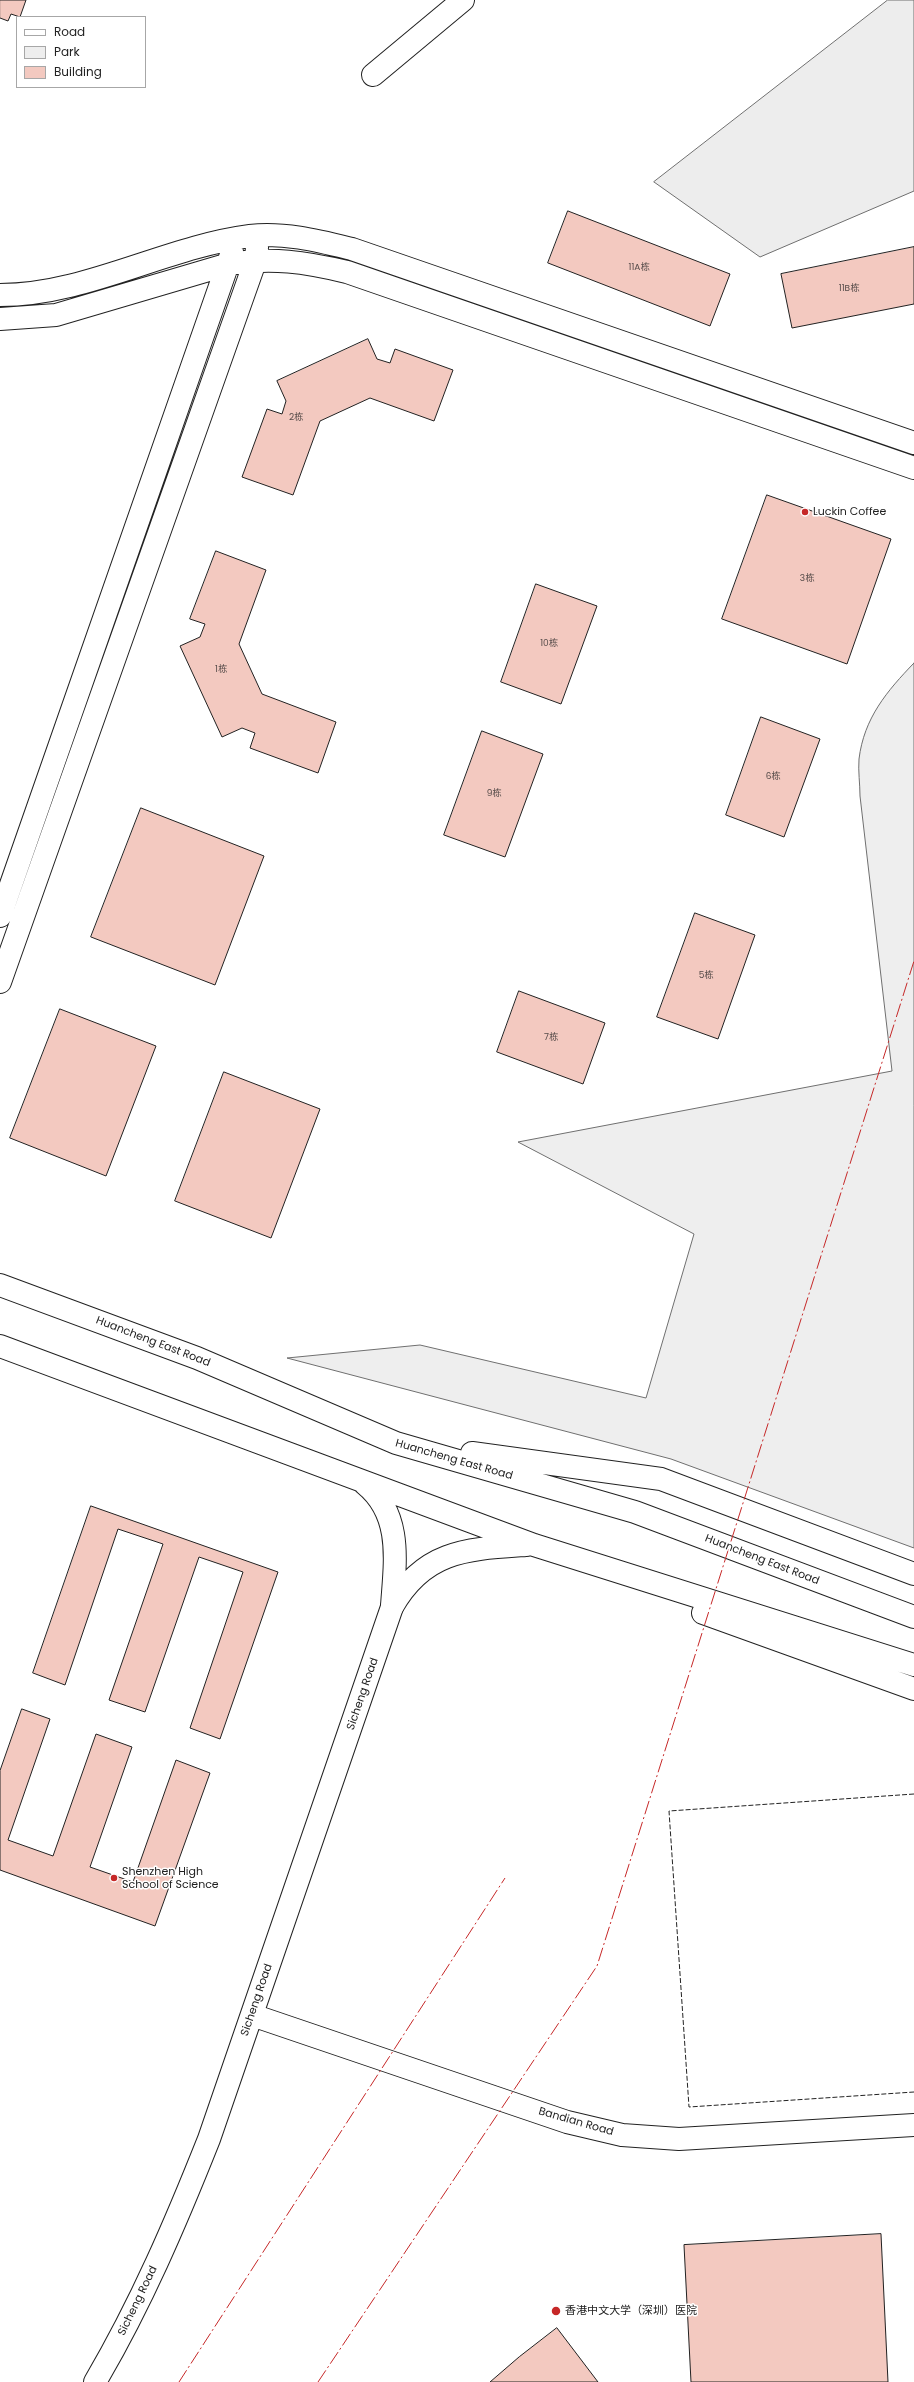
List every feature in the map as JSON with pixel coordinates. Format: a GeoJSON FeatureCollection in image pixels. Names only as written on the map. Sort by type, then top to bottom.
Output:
{"type":"FeatureCollection","features":[{"type":"Feature","properties":{"kind":"street"},"geometry":{"type":"LineString","coordinates":[[373,75],[463,0]]}},
{"type":"Feature","properties":{"kind":"street"},"geometry":{"type":"LineString","coordinates":[[0,982],[256,259],[258,236]]}},
{"type":"Feature","properties":{"kind":"street"},"geometry":{"type":"LineString","coordinates":[[0,295],[58,289],[207,243],[258,236],[304,238],[352,249],[914,443]]}},
{"type":"Feature","properties":{"kind":"street"},"geometry":{"type":"LineString","coordinates":[[0,916],[229,264],[235,239]]}},
{"type":"Feature","properties":{"kind":"street"},"geometry":{"type":"LineString","coordinates":[[0,319],[56,315],[229,264],[256,259],[300,261],[347,272],[914,468]]}},
{"type":"Feature","properties":{"kind":"street","name":"Huancheng East Road"},"geometry":{"type":"LineString","coordinates":[[0,1285],[197,1358],[396,1443],[635,1512],[914,1617]]}},
{"type":"Feature","properties":{"kind":"street"},"geometry":{"type":"LineString","coordinates":[[0,1346],[534,1545],[914,1665]]}},
{"type":"Feature","properties":{"kind":"street"},"geometry":{"type":"LineString","coordinates":[[396,1443],[661,1479],[914,1574]]}},
{"type":"Feature","properties":{"kind":"street"},"geometry":{"type":"LineString","coordinates":[[361,1480],[380,1500],[392,1524],[395,1545],[392,1607]]}},
{"type":"Feature","properties":{"kind":"street"},"geometry":{"type":"LineString","coordinates":[[392,1607],[399,1595],[418,1573],[443,1557],[473,1549],[534,1545],[608,1579],[914,1689]]}},
{"type":"Feature","properties":{"kind":"street","name":"Sicheng Road"},"geometry":{"type":"LineString","coordinates":[[95,2382],[144,2291],[178,2216],[209,2139],[392,1607]]}},
{"type":"Feature","properties":{"kind":"street","name":"Bandian Road"},"geometry":{"type":"LineString","coordinates":[[252,2015],[567,2122],[622,2135],[679,2139],[914,2126]]}},
{"type":"Feature","properties":{"kind":"green space"},"geometry":{"type":"Polygon","coordinates":[[[914,663],[914,1548],[671,1459],[287,1358],[420,1345],[646,1398],[694,1234],[518,1142],[892,1071],[860,796],[859,759],[862,744],[871,718],[886,695],[914,663]]]}},
{"type":"Feature","properties":{"kind":"shaded area"},"geometry":{"type":"Polygon","coordinates":[[[888,0],[914,0],[914,191],[760,257],[654,182],[888,0]]]}},
{"type":"Feature","properties":{"kind":"building"},"geometry":{"type":"Polygon","coordinates":[[[0,0],[26,0],[20,16],[11,14],[8,21],[0,18],[0,0]]]}},
{"type":"Feature","properties":{"kind":"building"},"geometry":{"type":"Polygon","coordinates":[[[568,211],[730,274],[710,326],[548,263],[568,211]]]}},
{"type":"Feature","properties":{"kind":"building"},"geometry":{"type":"Polygon","coordinates":[[[914,247],[914,304],[792,328],[781,274],[914,247]]]}},
{"type":"Feature","properties":{"kind":"building"},"geometry":{"type":"Polygon","coordinates":[[[368,339],[377,359],[390,363],[395,349],[453,370],[434,421],[370,398],[320,421],[293,495],[242,477],[267,409],[282,414],[286,401],[277,381],[368,339]]]}},
{"type":"Feature","properties":{"kind":"building"},"geometry":{"type":"Polygon","coordinates":[[[767,495],[891,539],[847,664],[722,619],[767,495]]]}},
{"type":"Feature","properties":{"kind":"building"},"geometry":{"type":"Polygon","coordinates":[[[216,551],[266,570],[239,644],[262,694],[336,722],[318,773],[250,748],[255,733],[242,728],[222,737],[180,646],[200,637],[205,624],[190,619],[216,551]]]}},
{"type":"Feature","properties":{"kind":"building"},"geometry":{"type":"Polygon","coordinates":[[[536,584],[597,606],[561,704],[501,682],[536,584]]]}},
{"type":"Feature","properties":{"kind":"building"},"geometry":{"type":"Polygon","coordinates":[[[761,717],[820,739],[784,837],[726,815],[761,717]]]}},
{"type":"Feature","properties":{"kind":"building"},"geometry":{"type":"Polygon","coordinates":[[[482,731],[543,754],[505,857],[444,835],[482,731]]]}},
{"type":"Feature","properties":{"kind":"building"},"geometry":{"type":"Polygon","coordinates":[[[141,808],[264,856],[215,985],[91,937],[141,808]]]}},
{"type":"Feature","properties":{"kind":"building"},"geometry":{"type":"Polygon","coordinates":[[[695,913],[755,935],[718,1039],[657,1017],[695,913]]]}},
{"type":"Feature","properties":{"kind":"building"},"geometry":{"type":"Polygon","coordinates":[[[519,991],[605,1023],[583,1084],[497,1052],[519,991]]]}},
{"type":"Feature","properties":{"kind":"building"},"geometry":{"type":"Polygon","coordinates":[[[60,1009],[156,1046],[106,1176],[10,1138],[60,1009]]]}},
{"type":"Feature","properties":{"kind":"building"},"geometry":{"type":"Polygon","coordinates":[[[224,1072],[320,1109],[271,1238],[175,1201],[224,1072]]]}},
{"type":"Feature","properties":{"kind":"building"},"geometry":{"type":"Polygon","coordinates":[[[91,1506],[278,1572],[220,1739],[190,1728],[243,1572],[199,1557],[145,1712],[109,1700],[163,1544],[118,1529],[65,1685],[33,1673],[91,1506]]]}},
{"type":"Feature","properties":{"kind":"building"},"geometry":{"type":"Polygon","coordinates":[[[22,1709],[50,1719],[8,1840],[53,1856],[96,1734],[132,1747],[90,1867],[133,1882],[176,1760],[210,1773],[155,1926],[0,1870],[0,1771],[22,1709]]]}},
{"type":"Feature","properties":{"kind":"building"},"geometry":{"type":"Polygon","coordinates":[[[881,2234],[888,2382],[691,2382],[684,2245],[881,2234]]]}},
{"type":"Feature","properties":{"kind":"building"},"geometry":{"type":"Polygon","coordinates":[[[557,2328],[598,2382],[490,2382],[519,2357],[557,2328]]]}},
{"type":"Feature","properties":{"kind":"fence"},"geometry":{"type":"LineString","coordinates":[[914,1794],[669,1811],[689,2107],[914,2092]]}},
{"type":"Feature","properties":{"kind":"power"},"geometry":{"type":"LineString","coordinates":[[318,2382],[597,1966],[914,961]]}},
{"type":"Feature","properties":{"kind":"power"},"geometry":{"type":"LineString","coordinates":[[179,2382],[505,1878]]}},
{"type":"Feature","properties":{"kind":"place","name":"Luckin Coffee"},"geometry":{"type":"Point","coordinates":[805,512]}},
{"type":"Feature","properties":{"kind":"place","name":"Shenzhen High School of Science"},"geometry":{"type":"Point","coordinates":[114,1878]}},
{"type":"Feature","properties":{"kind":"place","name":"香港中文大学（深圳）医院"},"geometry":{"type":"Point","coordinates":[556,2311]}}]}
